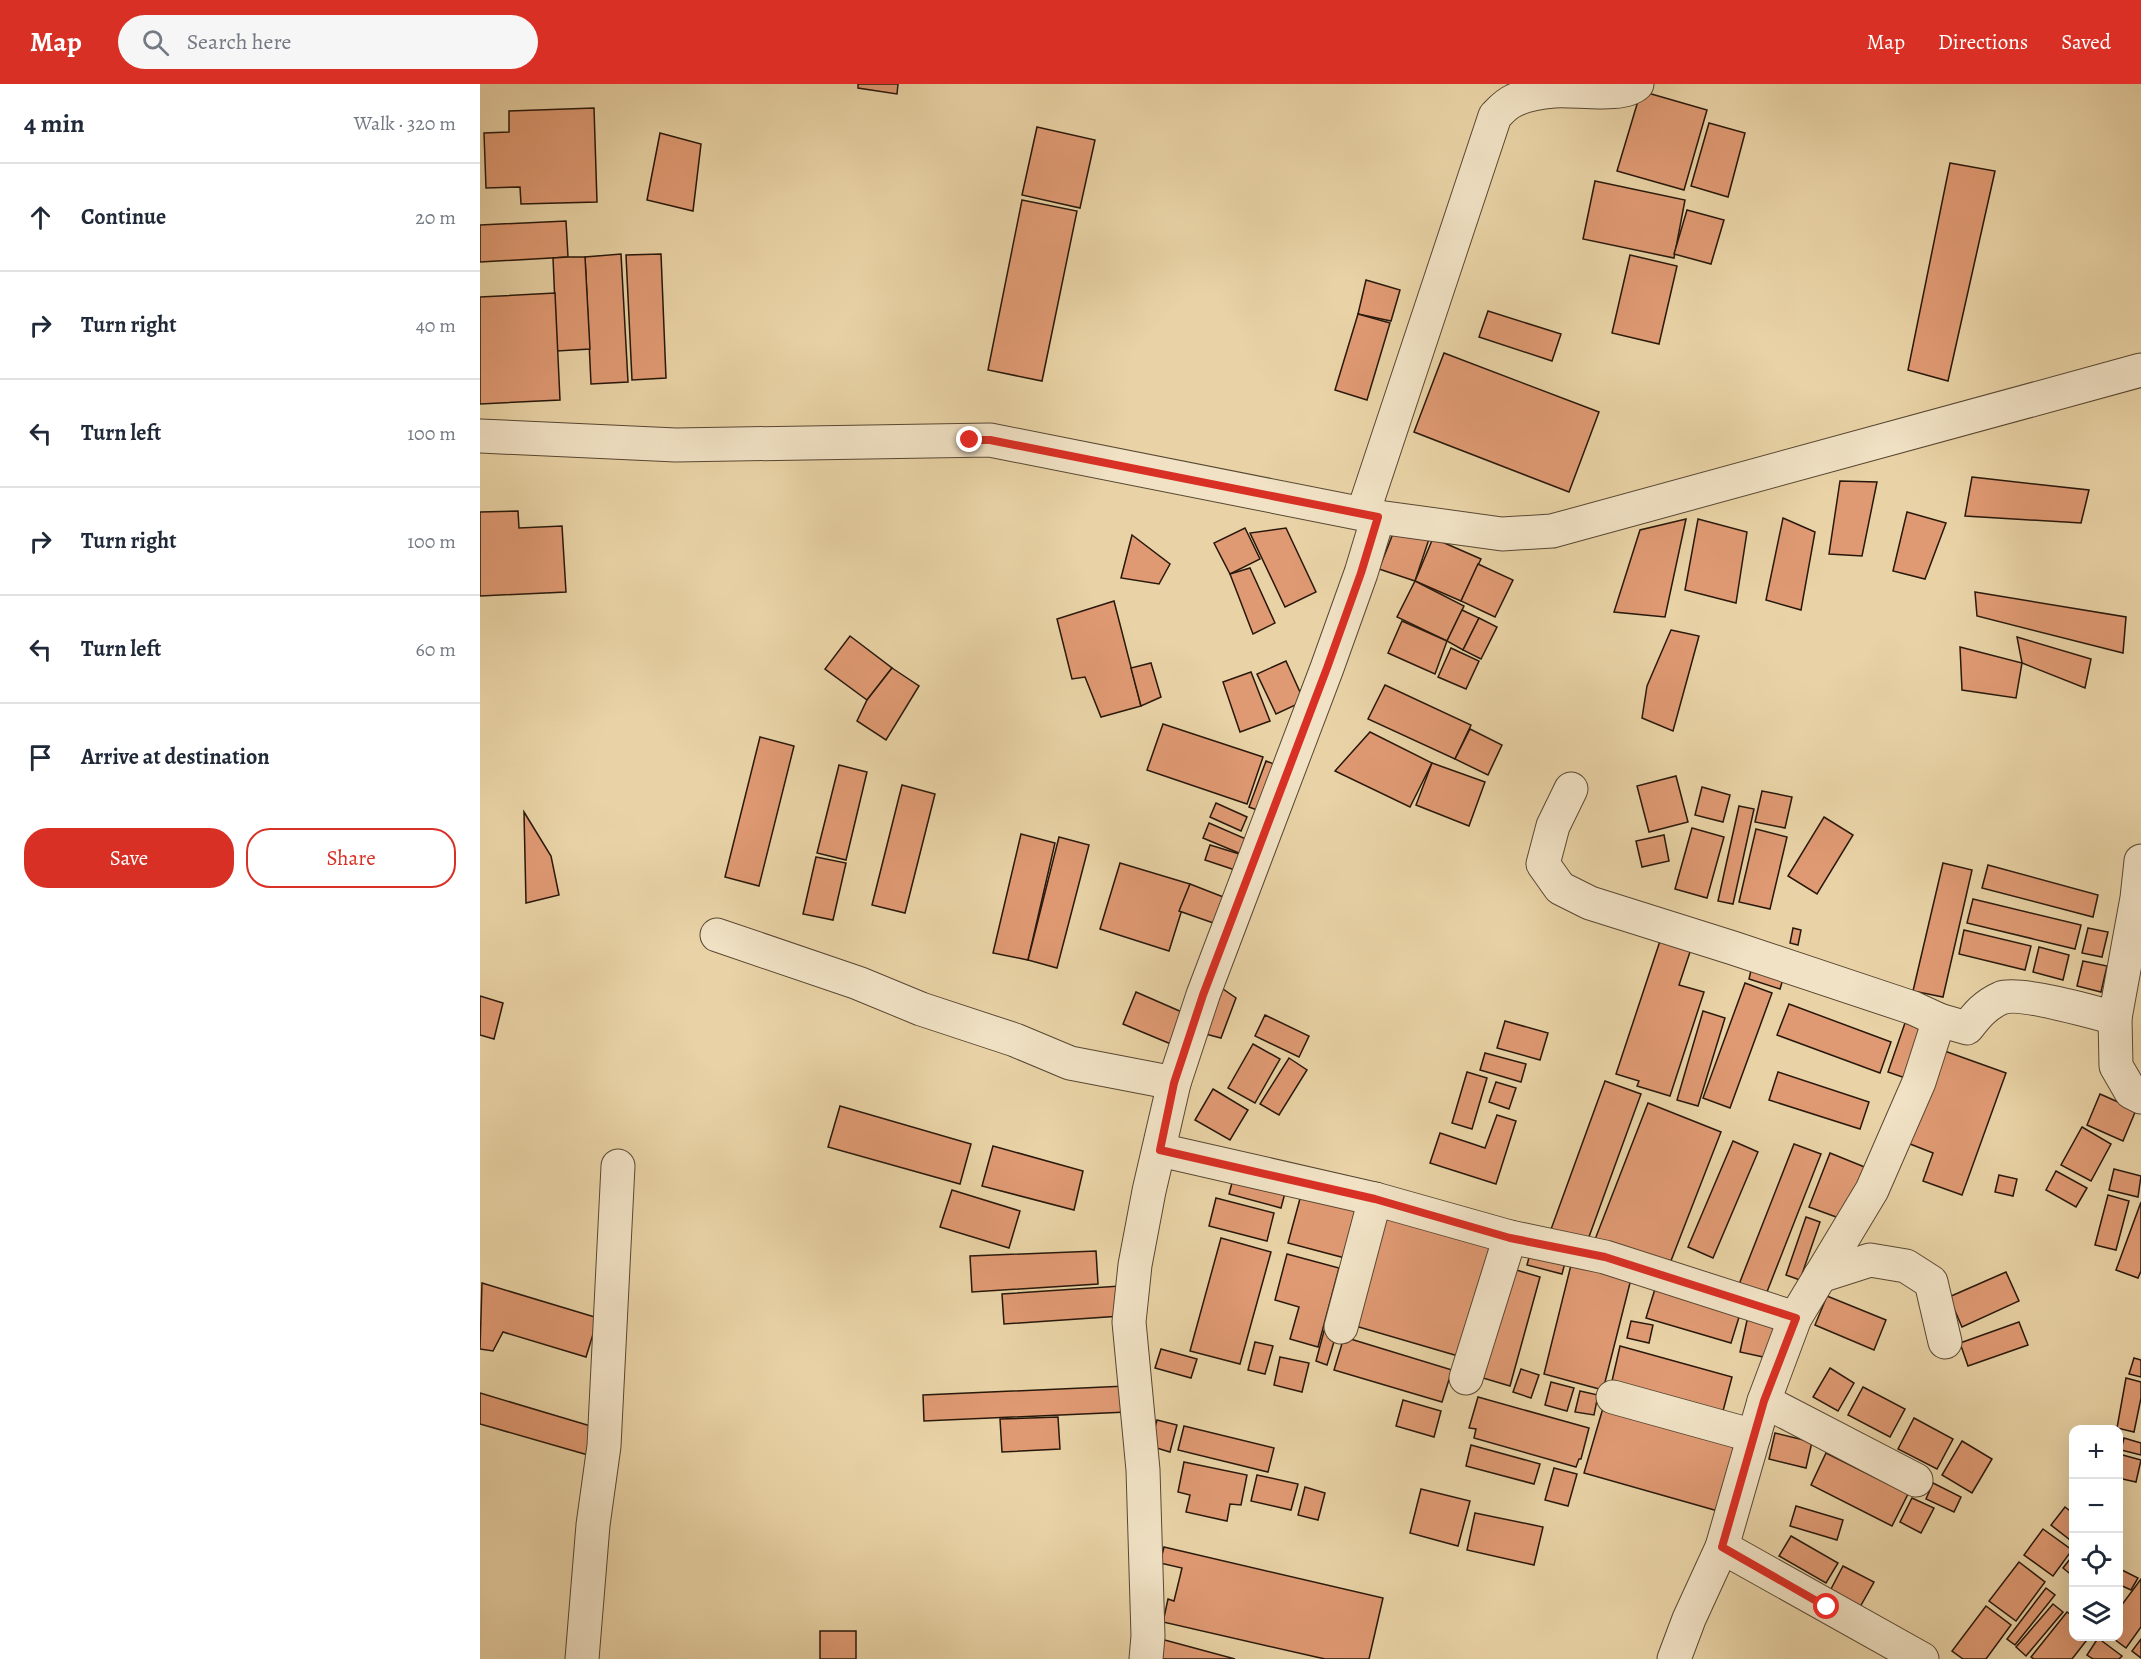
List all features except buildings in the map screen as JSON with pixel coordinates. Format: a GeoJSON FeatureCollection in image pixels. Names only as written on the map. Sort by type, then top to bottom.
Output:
{"type":"FeatureCollection","features":[{"type":"Feature","properties":{"kind":"street"},"geometry":{"type":"LineString","coordinates":[[1146,1659],[1148,1636],[1143,1470],[1129,1322],[1137,1255],[1149,1191],[1174,1083],[1203,995],[1358,583],[1370,515],[1495,116],[1512,101],[1529,96],[1554,91],[1613,91],[1634,88],[1637,84]]}},
{"type":"Feature","properties":{"kind":"street"},"geometry":{"type":"LineString","coordinates":[[480,436],[676,445],[990,440],[1370,515],[1502,534],[1552,531],[2141,370]]}},
{"type":"Feature","properties":{"kind":"street"},"geometry":{"type":"LineString","coordinates":[[1570,789],[1553,826],[1543,864],[1560,888],[1590,903],[1733,948],[1967,1028],[1984,1007],[2004,997],[2026,998],[2115,1018]]}},
{"type":"Feature","properties":{"kind":"street"},"geometry":{"type":"LineString","coordinates":[[2141,861],[2115,1018],[2116,1066],[2131,1092],[2141,1097]]}},
{"type":"Feature","properties":{"kind":"street"},"geometry":{"type":"LineString","coordinates":[[717,935],[858,983],[921,1009],[1015,1040],[1070,1063],[1174,1083]]}},
{"type":"Feature","properties":{"kind":"street"},"geometry":{"type":"LineString","coordinates":[[1674,1659],[1689,1619],[1722,1547],[1764,1401],[1796,1318],[1872,1190],[1919,1082],[1939,1020]]}},
{"type":"Feature","properties":{"kind":"street"},"geometry":{"type":"LineString","coordinates":[[1160,1150],[1375,1199],[1510,1238],[1605,1257],[1796,1318]]}},
{"type":"Feature","properties":{"kind":"street"},"geometry":{"type":"LineString","coordinates":[[582,1659],[593,1525],[604,1446],[618,1166]]}},
{"type":"Feature","properties":{"kind":"street"},"geometry":{"type":"LineString","coordinates":[[1341,1327],[1375,1199]]}},
{"type":"Feature","properties":{"kind":"street"},"geometry":{"type":"LineString","coordinates":[[1466,1378],[1510,1238]]}},
{"type":"Feature","properties":{"kind":"street"},"geometry":{"type":"LineString","coordinates":[[1820,1276],[1870,1260],[1906,1266],[1931,1282],[1945,1342]]}},
{"type":"Feature","properties":{"kind":"street"},"geometry":{"type":"LineString","coordinates":[[1613,1397],[1754,1436]]}},
{"type":"Feature","properties":{"kind":"street"},"geometry":{"type":"LineString","coordinates":[[1764,1401],[1916,1480]]}},
{"type":"Feature","properties":{"kind":"street"},"geometry":{"type":"LineString","coordinates":[[1722,1547],[1922,1659]]}},
{"type":"Feature","properties":{"kind":"route"},"geometry":{"type":"LineString","coordinates":[[970,440],[990,440],[1378,517],[1361,573],[1327,668],[1203,995],[1174,1083],[1160,1150],[1375,1199],[1510,1238],[1605,1257],[1796,1318],[1764,1401],[1722,1547],[1827,1607]]}}]}
